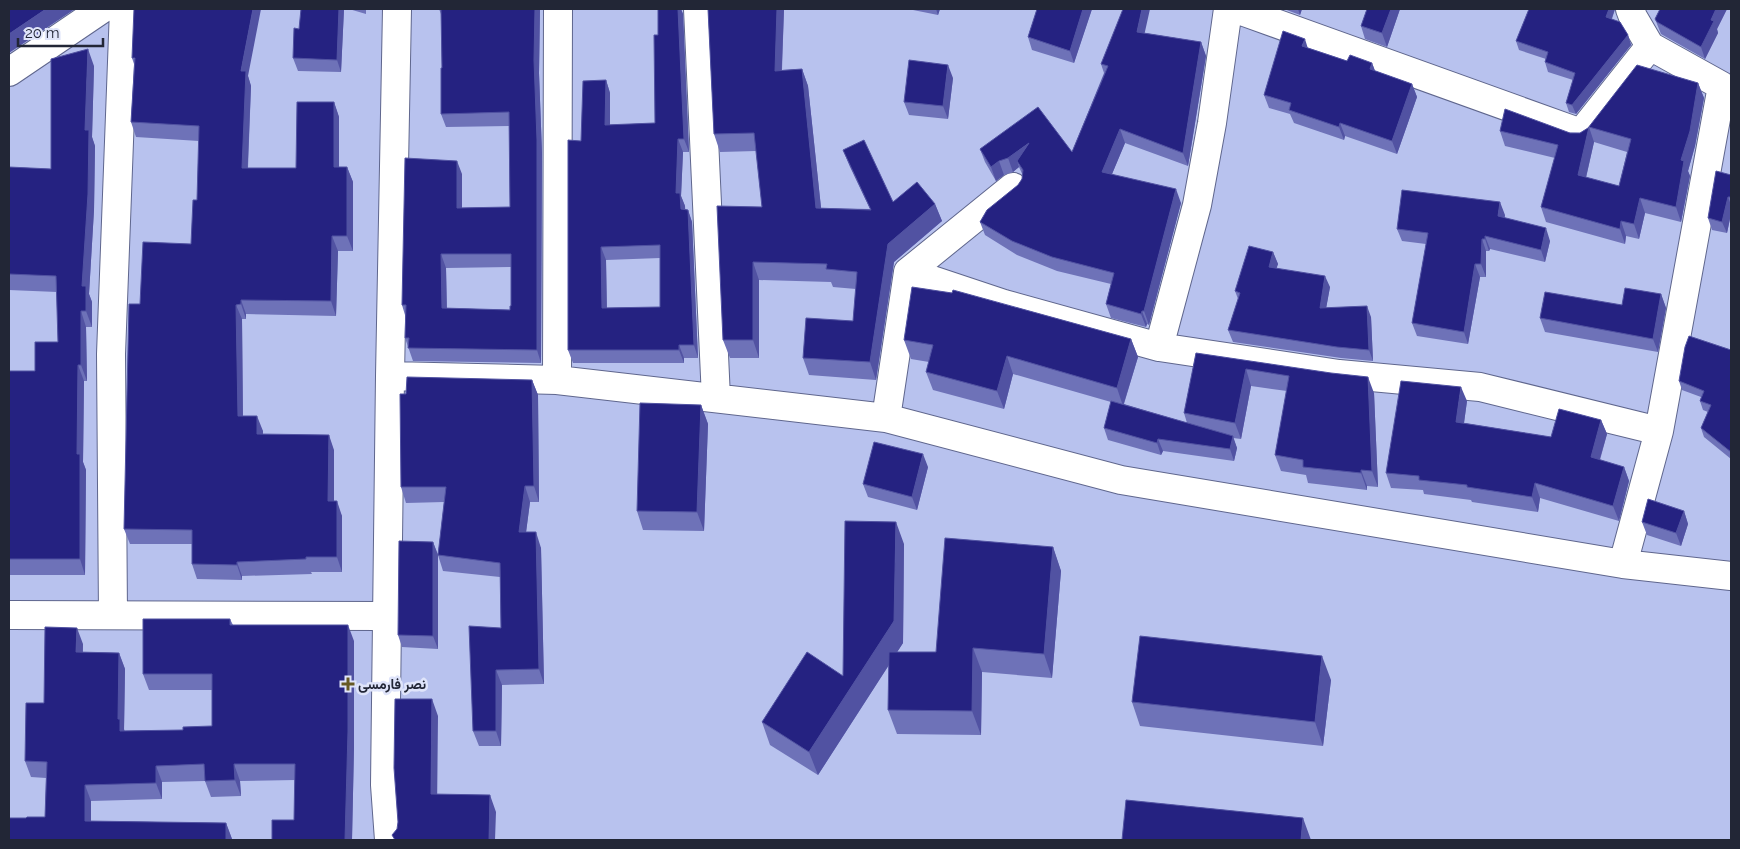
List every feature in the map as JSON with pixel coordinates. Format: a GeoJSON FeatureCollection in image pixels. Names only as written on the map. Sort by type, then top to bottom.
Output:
{"type":"FeatureCollection","features":[{"type":"Feature","properties":{"kind":"street"},"geometry":{"type":"LineString","coordinates":[[9,72],[102,9]]}},
{"type":"Feature","properties":{"kind":"street"},"geometry":{"type":"LineString","coordinates":[[113,615],[111,354],[124,9]]}},
{"type":"Feature","properties":{"kind":"street"},"geometry":{"type":"LineString","coordinates":[[389,840],[385,785],[397,9]]}},
{"type":"Feature","properties":{"kind":"street"},"geometry":{"type":"LineString","coordinates":[[557,380],[558,9]]}},
{"type":"Feature","properties":{"kind":"street"},"geometry":{"type":"LineString","coordinates":[[698,9],[716,398]]}},
{"type":"Feature","properties":{"kind":"street"},"geometry":{"type":"LineString","coordinates":[[1158,347],[1197,205],[1212,123],[1228,9]]}},
{"type":"Feature","properties":{"kind":"street"},"geometry":{"type":"LineString","coordinates":[[1236,9],[1581,133],[1650,46]]}},
{"type":"Feature","properties":{"kind":"street"},"geometry":{"type":"LineString","coordinates":[[1623,564],[1659,431],[1722,86],[1650,46],[1630,9]]}},
{"type":"Feature","properties":{"kind":"street"},"geometry":{"type":"LineString","coordinates":[[886,418],[908,272],[1013,187]]}},
{"type":"Feature","properties":{"kind":"street"},"geometry":{"type":"LineString","coordinates":[[908,272],[1004,304],[1158,347],[1339,374],[1480,387],[1659,431]]}},
{"type":"Feature","properties":{"kind":"street"},"geometry":{"type":"LineString","coordinates":[[390,376],[557,380],[886,418],[1121,480],[1623,564],[1731,576]]}},
{"type":"Feature","properties":{"kind":"street"},"geometry":{"type":"LineString","coordinates":[[9,615],[388,616]]}},
{"type":"Feature","properties":{"kind":"building"},"geometry":{"type":"Polygon","coordinates":[[[9,9],[46,9],[9,34],[9,9]]]}},
{"type":"Feature","properties":{"kind":"building"},"geometry":{"type":"Polygon","coordinates":[[[134,9],[253,9],[241,71],[246,71],[242,168],[296,168],[297,102],[334,102],[334,167],[347,167],[347,236],[332,236],[331,301],[241,300],[241,304],[236,305],[238,416],[257,416],[257,434],[329,435],[328,501],[337,501],[337,557],[306,557],[306,559],[237,562],[237,565],[192,564],[192,530],[124,529],[129,304],[140,304],[143,242],[191,244],[193,200],[197,200],[199,126],[131,122],[135,58],[132,58],[134,9]]]}},
{"type":"Feature","properties":{"kind":"building"},"geometry":{"type":"Polygon","coordinates":[[[301,9],[339,9],[337,60],[293,58],[294,28],[299,29],[301,9]]]}},
{"type":"Feature","properties":{"kind":"building"},"geometry":{"type":"Polygon","coordinates":[[[441,9],[535,9],[537,350],[408,348],[409,338],[405,338],[406,305],[402,305],[405,158],[457,161],[457,208],[510,207],[509,112],[441,114],[441,9]],[[441,254],[442,308],[510,310],[511,254],[441,254]]]}},
{"type":"Feature","properties":{"kind":"building"},"geometry":{"type":"Polygon","coordinates":[[[658,9],[678,9],[684,139],[678,139],[676,193],[680,193],[681,209],[688,210],[694,345],[679,345],[679,350],[568,350],[568,140],[581,141],[583,81],[606,80],[605,125],[655,123],[654,35],[658,35],[658,9]],[[660,245],[601,247],[602,308],[660,307],[660,245]]]}},
{"type":"Feature","properties":{"kind":"building"},"geometry":{"type":"Polygon","coordinates":[[[708,9],[777,9],[775,71],[802,69],[816,208],[871,210],[843,150],[864,140],[893,202],[917,182],[935,204],[888,244],[870,362],[803,358],[806,318],[853,321],[857,272],[826,269],[827,264],[753,262],[753,340],[723,340],[717,206],[762,207],[754,133],[714,134],[708,9]]]}},
{"type":"Feature","properties":{"kind":"building"},"geometry":{"type":"Polygon","coordinates":[[[1037,9],[1083,9],[1070,51],[1028,37],[1037,9]]]}},
{"type":"Feature","properties":{"kind":"building"},"geometry":{"type":"Polygon","coordinates":[[[1123,9],[1142,9],[1137,32],[1201,42],[1183,153],[1120,129],[1102,172],[1176,189],[1144,311],[1141,314],[1106,304],[1114,273],[1052,257],[1012,241],[980,222],[987,210],[1018,185],[1022,179],[1023,170],[1017,161],[1029,143],[991,167],[980,149],[1038,107],[1072,152],[1108,66],[1101,64],[1123,9]]]}},
{"type":"Feature","properties":{"kind":"building"},"geometry":{"type":"Polygon","coordinates":[[[1367,9],[1391,9],[1382,33],[1361,26],[1367,9]]]}},
{"type":"Feature","properties":{"kind":"building"},"geometry":{"type":"Polygon","coordinates":[[[1529,9],[1609,9],[1606,17],[1620,22],[1628,35],[1572,105],[1566,103],[1575,73],[1545,62],[1548,52],[1516,41],[1529,9]]]}},
{"type":"Feature","properties":{"kind":"building"},"geometry":{"type":"Polygon","coordinates":[[[1660,9],[1716,9],[1711,20],[1714,21],[1701,47],[1657,22],[1655,19],[1660,9]]]}},
{"type":"Feature","properties":{"kind":"building"},"geometry":{"type":"Polygon","coordinates":[[[1283,31],[1305,39],[1302,46],[1347,61],[1350,55],[1372,63],[1370,69],[1412,84],[1392,141],[1340,123],[1339,127],[1289,110],[1291,103],[1264,95],[1283,31]]]}},
{"type":"Feature","properties":{"kind":"building"},"geometry":{"type":"Polygon","coordinates":[[[88,49],[85,130],[89,130],[88,194],[82,286],[86,286],[86,311],[81,311],[81,365],[78,365],[77,454],[80,454],[80,559],[9,559],[9,371],[35,371],[35,342],[58,342],[56,276],[9,274],[9,167],[51,169],[51,59],[88,49]]]}},
{"type":"Feature","properties":{"kind":"building"},"geometry":{"type":"Polygon","coordinates":[[[909,60],[948,65],[943,106],[904,102],[909,60]]]}},
{"type":"Feature","properties":{"kind":"building"},"geometry":{"type":"Polygon","coordinates":[[[1637,65],[1698,83],[1690,131],[1681,160],[1684,161],[1676,207],[1640,198],[1634,224],[1621,221],[1620,229],[1541,207],[1558,145],[1500,131],[1505,109],[1570,133],[1580,133],[1588,128],[1637,65]],[[1589,127],[1578,175],[1619,186],[1631,139],[1589,127]]]}},
{"type":"Feature","properties":{"kind":"building"},"geometry":{"type":"Polygon","coordinates":[[[1716,171],[1731,175],[1731,197],[1728,197],[1722,222],[1708,218],[1716,171]]]}},
{"type":"Feature","properties":{"kind":"building"},"geometry":{"type":"Polygon","coordinates":[[[1402,190],[1500,202],[1498,216],[1546,228],[1541,250],[1485,236],[1485,239],[1482,239],[1481,264],[1475,264],[1464,332],[1412,323],[1428,233],[1397,229],[1402,190]]]}},
{"type":"Feature","properties":{"kind":"building"},"geometry":{"type":"Polygon","coordinates":[[[1249,246],[1273,252],[1269,267],[1325,276],[1320,308],[1367,306],[1369,350],[1337,347],[1228,330],[1240,293],[1235,291],[1249,246]]]}},
{"type":"Feature","properties":{"kind":"building"},"geometry":{"type":"Polygon","coordinates":[[[912,287],[952,293],[953,290],[1131,339],[1117,388],[1007,356],[997,391],[926,372],[933,345],[904,340],[912,287]]]}},
{"type":"Feature","properties":{"kind":"building"},"geometry":{"type":"Polygon","coordinates":[[[1625,288],[1661,294],[1653,339],[1540,318],[1545,292],[1622,305],[1625,288]]]}},
{"type":"Feature","properties":{"kind":"building"},"geometry":{"type":"Polygon","coordinates":[[[1689,336],[1731,350],[1731,452],[1701,428],[1711,405],[1700,401],[1704,391],[1679,381],[1685,347],[1689,336]]]}},
{"type":"Feature","properties":{"kind":"building"},"geometry":{"type":"Polygon","coordinates":[[[1196,353],[1368,377],[1372,471],[1361,470],[1361,473],[1303,467],[1303,460],[1275,455],[1289,376],[1246,369],[1235,423],[1184,413],[1196,353]]]}},
{"type":"Feature","properties":{"kind":"building"},"geometry":{"type":"Polygon","coordinates":[[[407,377],[532,380],[534,486],[525,486],[519,532],[536,532],[539,669],[496,670],[496,731],[473,731],[469,626],[501,628],[500,563],[438,555],[446,487],[401,487],[400,394],[406,394],[407,377]]]}},
{"type":"Feature","properties":{"kind":"building"},"geometry":{"type":"Polygon","coordinates":[[[1401,381],[1461,387],[1456,422],[1551,437],[1559,409],[1601,420],[1591,457],[1624,467],[1613,506],[1535,483],[1532,497],[1467,487],[1467,485],[1419,480],[1419,476],[1386,473],[1401,381]]]}},
{"type":"Feature","properties":{"kind":"building"},"geometry":{"type":"Polygon","coordinates":[[[1111,401],[1233,436],[1230,449],[1158,439],[1157,443],[1104,428],[1111,401]]]}},
{"type":"Feature","properties":{"kind":"building"},"geometry":{"type":"Polygon","coordinates":[[[640,403],[701,405],[697,512],[637,511],[640,403]]]}},
{"type":"Feature","properties":{"kind":"building"},"geometry":{"type":"Polygon","coordinates":[[[874,442],[923,454],[912,497],[863,484],[874,442]]]}},
{"type":"Feature","properties":{"kind":"building"},"geometry":{"type":"Polygon","coordinates":[[[1648,499],[1684,511],[1676,533],[1642,522],[1648,499]]]}},
{"type":"Feature","properties":{"kind":"building"},"geometry":{"type":"Polygon","coordinates":[[[845,521],[896,522],[894,621],[809,752],[762,722],[807,652],[843,676],[845,521]]]}},
{"type":"Feature","properties":{"kind":"building"},"geometry":{"type":"Polygon","coordinates":[[[945,538],[1053,547],[1044,654],[973,648],[972,711],[888,710],[889,652],[936,652],[945,538]]]}},
{"type":"Feature","properties":{"kind":"building"},"geometry":{"type":"Polygon","coordinates":[[[399,541],[433,542],[433,636],[398,635],[399,541]]]}},
{"type":"Feature","properties":{"kind":"building"},"geometry":{"type":"Polygon","coordinates":[[[143,619],[230,619],[230,625],[348,625],[345,840],[272,840],[272,820],[294,820],[295,764],[234,764],[235,780],[205,781],[204,764],[156,766],[156,783],[85,785],[85,821],[226,823],[226,840],[9,840],[9,818],[45,817],[47,762],[25,761],[26,703],[44,703],[45,627],[77,628],[76,652],[119,653],[118,719],[120,719],[120,731],[183,730],[183,727],[212,726],[212,674],[143,674],[143,619]]]}},
{"type":"Feature","properties":{"kind":"building"},"geometry":{"type":"Polygon","coordinates":[[[1140,636],[1322,656],[1315,722],[1132,702],[1140,636]]]}},
{"type":"Feature","properties":{"kind":"building"},"geometry":{"type":"Polygon","coordinates":[[[395,699],[432,699],[431,794],[490,795],[489,840],[395,840],[392,835],[397,829],[398,822],[394,768],[395,699]]]}},
{"type":"Feature","properties":{"kind":"building"},"geometry":{"type":"Polygon","coordinates":[[[1126,800],[1303,818],[1301,840],[1122,840],[1126,800]]]}},
{"type":"Feature","properties":{"kind":"place","name":"نصر فارمسی"},"geometry":{"type":"Point","coordinates":[348,684]}}]}
